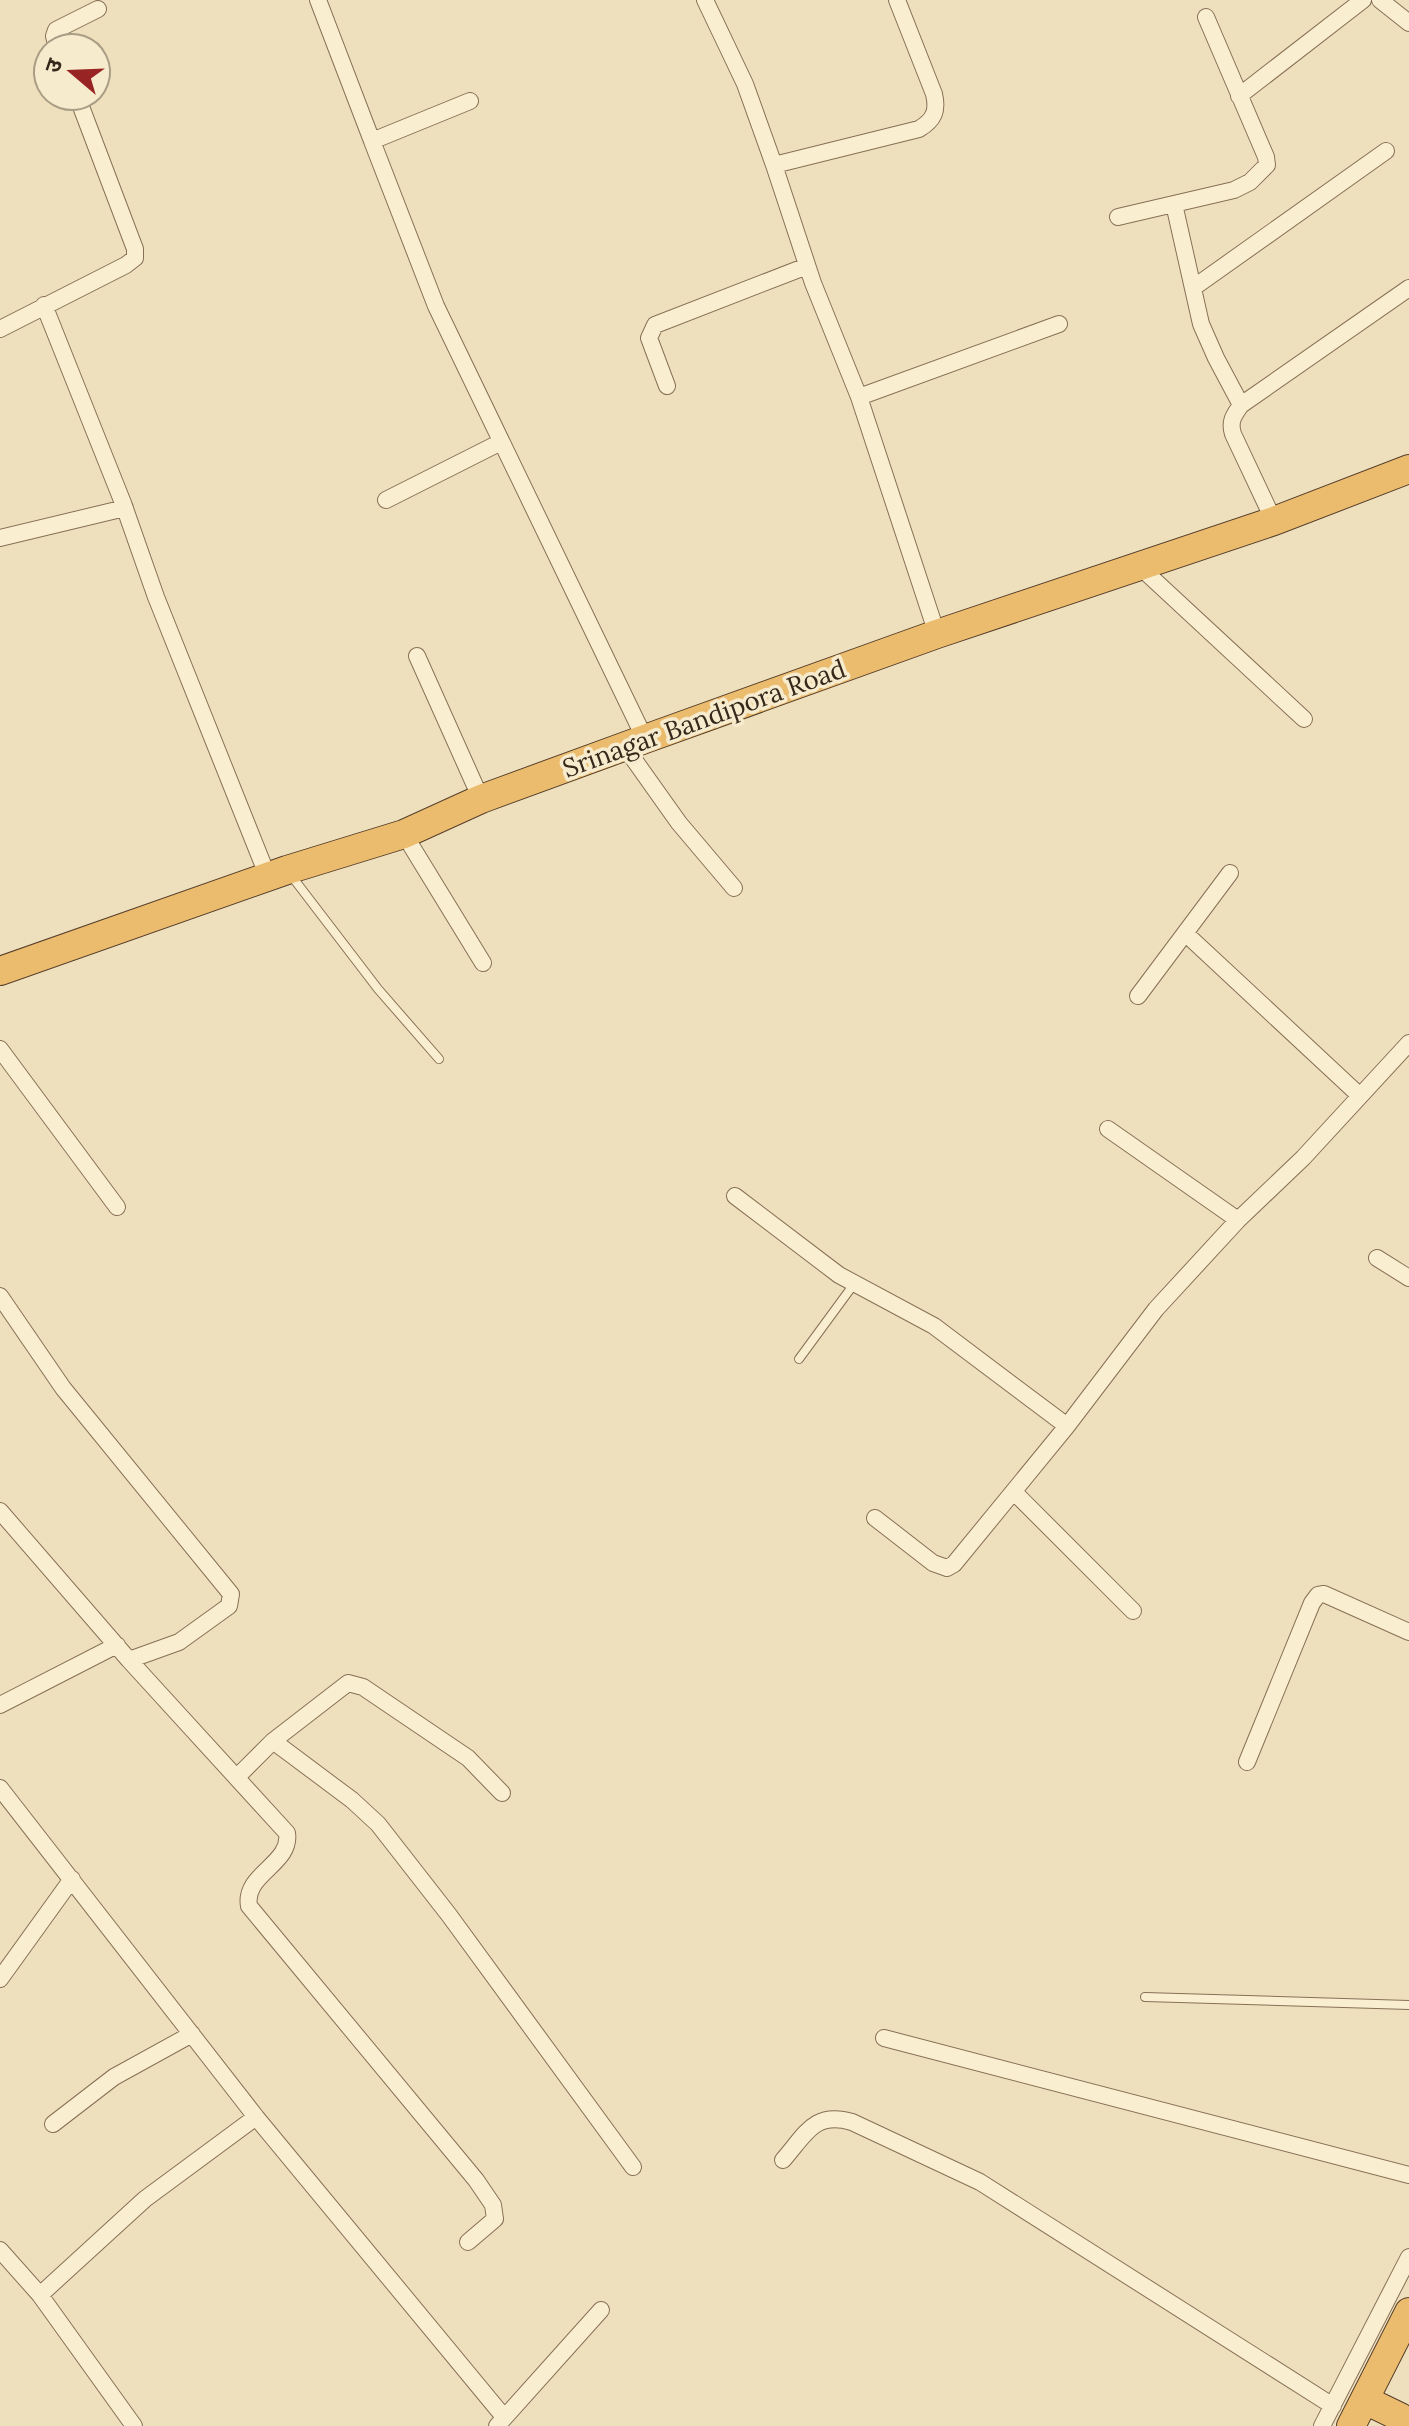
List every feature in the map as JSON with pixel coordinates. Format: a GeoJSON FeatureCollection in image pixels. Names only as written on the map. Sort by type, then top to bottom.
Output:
{"type":"FeatureCollection","features":[{"type":"Feature","properties":{"kind":"highway","name":"Srinagar Bandipora Road"},"geometry":{"type":"LineString","coordinates":[[0,971],[278,874],[404,834],[481,799],[635,743],[937,634],[1274,521],[1409,469]]}},
{"type":"Feature","properties":{"kind":"highway"},"geometry":{"type":"LineString","coordinates":[[1342,2416],[1365,2400],[1409,2312]]}},
{"type":"Feature","properties":{"kind":"highway"},"geometry":{"type":"LineString","coordinates":[[1365,2400],[1401,2414]]}},
{"type":"Feature","properties":{"kind":"street"},"geometry":{"type":"LineString","coordinates":[[318,0],[436,306],[501,442],[635,743],[679,823],[734,888]]}},
{"type":"Feature","properties":{"kind":"street"},"geometry":{"type":"LineString","coordinates":[[705,0],[745,84],[807,266],[859,397],[937,634]]}},
{"type":"Feature","properties":{"kind":"street"},"geometry":{"type":"LineString","coordinates":[[774,165],[919,129],[929,123],[937,106],[897,0]]}},
{"type":"Feature","properties":{"kind":"street"},"geometry":{"type":"LineString","coordinates":[[1239,96],[1363,0]]}},
{"type":"Feature","properties":{"kind":"street"},"geometry":{"type":"LineString","coordinates":[[1380,0],[1409,23]]}},
{"type":"Feature","properties":{"kind":"street"},"geometry":{"type":"LineString","coordinates":[[55,32],[98,9]]}},
{"type":"Feature","properties":{"kind":"street"},"geometry":{"type":"LineString","coordinates":[[1118,217],[1234,190],[1250,182],[1265,168],[1266,157],[1206,17]]}},
{"type":"Feature","properties":{"kind":"street"},"geometry":{"type":"LineString","coordinates":[[372,141],[470,101]]}},
{"type":"Feature","properties":{"kind":"street"},"geometry":{"type":"LineString","coordinates":[[0,329],[132,262],[136,253],[83,112]]}},
{"type":"Feature","properties":{"kind":"street"},"geometry":{"type":"LineString","coordinates":[[1193,288],[1386,151]]}},
{"type":"Feature","properties":{"kind":"street"},"geometry":{"type":"LineString","coordinates":[[1174,204],[1201,324],[1241,405]]}},
{"type":"Feature","properties":{"kind":"street"},"geometry":{"type":"LineString","coordinates":[[667,386],[649,338],[655,325],[807,266]]}},
{"type":"Feature","properties":{"kind":"street"},"geometry":{"type":"LineString","coordinates":[[1274,521],[1231,428],[1232,417],[1241,405],[1409,288]]}},
{"type":"Feature","properties":{"kind":"street"},"geometry":{"type":"LineString","coordinates":[[44,305],[125,508],[156,597],[278,874]]}},
{"type":"Feature","properties":{"kind":"street"},"geometry":{"type":"LineString","coordinates":[[859,397],[1059,324]]}},
{"type":"Feature","properties":{"kind":"street"},"geometry":{"type":"LineString","coordinates":[[386,500],[501,442]]}},
{"type":"Feature","properties":{"kind":"street"},"geometry":{"type":"LineString","coordinates":[[0,538],[125,508]]}},
{"type":"Feature","properties":{"kind":"street"},"geometry":{"type":"LineString","coordinates":[[1139,566],[1304,719]]}},
{"type":"Feature","properties":{"kind":"street"},"geometry":{"type":"LineString","coordinates":[[417,656],[481,799]]}},
{"type":"Feature","properties":{"kind":"street"},"geometry":{"type":"LineString","coordinates":[[404,834],[483,963]]}},
{"type":"Feature","properties":{"kind":"street"},"geometry":{"type":"LineString","coordinates":[[1138,996],[1230,873]]}},
{"type":"Feature","properties":{"kind":"street"},"geometry":{"type":"LineString","coordinates":[[1185,933],[1359,1095]]}},
{"type":"Feature","properties":{"kind":"street"},"geometry":{"type":"LineString","coordinates":[[875,1518],[933,1563],[947,1568],[960,1559],[1156,1309],[1238,1220],[1303,1158],[1409,1043]]}},
{"type":"Feature","properties":{"kind":"street"},"geometry":{"type":"LineString","coordinates":[[0,1049],[117,1207]]}},
{"type":"Feature","properties":{"kind":"street"},"geometry":{"type":"LineString","coordinates":[[1108,1129],[1238,1220]]}},
{"type":"Feature","properties":{"kind":"street"},"geometry":{"type":"LineString","coordinates":[[735,1196],[854,1284],[934,1326],[1067,1426]]}},
{"type":"Feature","properties":{"kind":"street"},"geometry":{"type":"LineString","coordinates":[[1377,1258],[1409,1278]]}},
{"type":"Feature","properties":{"kind":"street"},"geometry":{"type":"LineString","coordinates":[[0,1296],[63,1388],[231,1594],[229,1606],[188,1636],[166,1648],[129,1660]]}},
{"type":"Feature","properties":{"kind":"street"},"geometry":{"type":"LineString","coordinates":[[1014,1492],[1133,1611]]}},
{"type":"Feature","properties":{"kind":"street"},"geometry":{"type":"LineString","coordinates":[[0,1511],[129,1660],[287,1833],[285,1850],[251,1888],[249,1906],[476,2180],[493,2205],[495,2219],[468,2242]]}},
{"type":"Feature","properties":{"kind":"street"},"geometry":{"type":"LineString","coordinates":[[1247,1762],[1318,1595],[1324,1594],[1409,1632]]}},
{"type":"Feature","properties":{"kind":"street"},"geometry":{"type":"LineString","coordinates":[[0,1705],[117,1645]]}},
{"type":"Feature","properties":{"kind":"street"},"geometry":{"type":"LineString","coordinates":[[237,1777],[273,1741],[338,1688],[356,1683],[468,1758],[502,1793]]}},
{"type":"Feature","properties":{"kind":"street"},"geometry":{"type":"LineString","coordinates":[[273,1741],[352,1800],[378,1824],[449,1915],[633,2167]]}},
{"type":"Feature","properties":{"kind":"street"},"geometry":{"type":"LineString","coordinates":[[0,1788],[256,2117],[500,2421],[601,2310]]}},
{"type":"Feature","properties":{"kind":"street"},"geometry":{"type":"LineString","coordinates":[[0,1979],[72,1879]]}},
{"type":"Feature","properties":{"kind":"street"},"geometry":{"type":"LineString","coordinates":[[53,2124],[114,2077],[192,2034]]}},
{"type":"Feature","properties":{"kind":"street"},"geometry":{"type":"LineString","coordinates":[[884,2038],[1409,2175]]}},
{"type":"Feature","properties":{"kind":"street"},"geometry":{"type":"LineString","coordinates":[[40,2295],[145,2199],[256,2117]]}},
{"type":"Feature","properties":{"kind":"street"},"geometry":{"type":"LineString","coordinates":[[783,2160],[821,2120],[831,2117],[852,2122],[980,2182],[1342,2416]]}},
{"type":"Feature","properties":{"kind":"street"},"geometry":{"type":"LineString","coordinates":[[0,2250],[40,2295],[134,2426]]}},
{"type":"Feature","properties":{"kind":"street"},"geometry":{"type":"LineString","coordinates":[[1322,2426],[1342,2416],[1409,2257]]}},
{"type":"Feature","properties":{"kind":"lane"},"geometry":{"type":"LineString","coordinates":[[278,874],[439,1059]]}},
{"type":"Feature","properties":{"kind":"lane"},"geometry":{"type":"LineString","coordinates":[[799,1359],[854,1284]]}},
{"type":"Feature","properties":{"kind":"lane"},"geometry":{"type":"LineString","coordinates":[[1145,1997],[1409,2005]]}}]}
